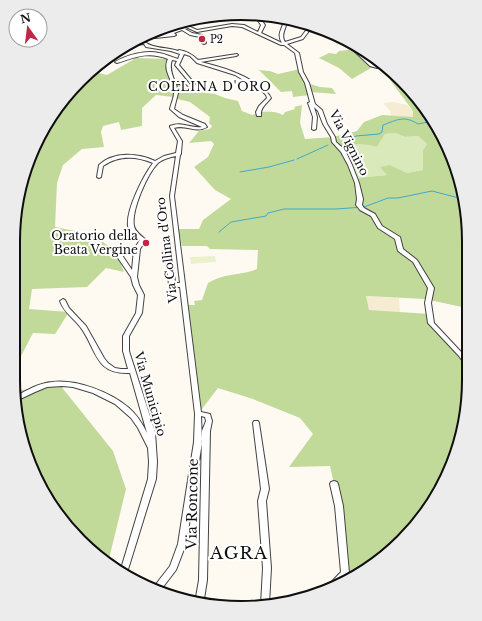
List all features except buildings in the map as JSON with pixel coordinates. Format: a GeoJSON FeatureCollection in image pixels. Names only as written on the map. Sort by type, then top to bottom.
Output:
{"type":"FeatureCollection","features":[{"type":"Feature","properties":{"kind":"street"},"geometry":{"type":"LineString","coordinates":[[259,33],[263,25],[260,21]]}},
{"type":"Feature","properties":{"kind":"street"},"geometry":{"type":"LineString","coordinates":[[284,43],[280,35],[286,24]]}},
{"type":"Feature","properties":{"kind":"street"},"geometry":{"type":"LineString","coordinates":[[156,37],[174,36],[171,33],[191,27],[198,31],[240,25],[247,26],[276,42],[284,43],[302,38],[307,31]]}},
{"type":"Feature","properties":{"kind":"street"},"geometry":{"type":"LineString","coordinates":[[181,30],[186,33]]}},
{"type":"Feature","properties":{"kind":"street"},"geometry":{"type":"LineString","coordinates":[[181,30],[201,36],[204,42]]}},
{"type":"Feature","properties":{"kind":"street"},"geometry":{"type":"LineString","coordinates":[[145,44],[150,40]]}},
{"type":"Feature","properties":{"kind":"street","name":"Via Vignino"},"geometry":{"type":"LineString","coordinates":[[284,43],[297,53],[301,72],[307,83],[310,100],[313,105],[320,110],[334,142],[343,151],[347,158],[357,183],[360,206],[373,215],[380,227],[398,238],[400,250],[418,265],[431,288],[428,303],[431,323],[462,356]]}},
{"type":"Feature","properties":{"kind":"street"},"geometry":{"type":"LineString","coordinates":[[141,44],[176,50],[188,54],[196,61],[234,73],[263,90],[268,94],[269,98],[260,107],[258,112],[259,115]]}},
{"type":"Feature","properties":{"kind":"street"},"geometry":{"type":"LineString","coordinates":[[170,59],[168,62],[169,70],[174,83],[181,83],[190,91],[195,91],[197,89],[177,65],[182,54],[172,50]]}},
{"type":"Feature","properties":{"kind":"street"},"geometry":{"type":"LineString","coordinates":[[117,62],[150,54],[159,54],[170,59],[179,60]]}},
{"type":"Feature","properties":{"kind":"street"},"geometry":{"type":"LineString","coordinates":[[196,61],[236,55]]}},
{"type":"Feature","properties":{"kind":"street"},"geometry":{"type":"LineString","coordinates":[[363,56],[367,63],[377,67]]}},
{"type":"Feature","properties":{"kind":"street","name":"Via Collina d'Oro"},"geometry":{"type":"LineString","coordinates":[[160,585],[173,568],[182,544],[198,442],[198,414],[172,196],[180,139],[172,128],[178,124],[199,129],[204,127],[203,125],[178,115],[172,109],[176,93],[174,83]]}},
{"type":"Feature","properties":{"kind":"street"},"geometry":{"type":"LineString","coordinates":[[310,100],[309,101],[315,117],[314,129]]}},
{"type":"Feature","properties":{"kind":"street"},"geometry":{"type":"LineString","coordinates":[[99,177],[101,165],[115,157],[134,156],[156,163],[165,157],[179,154]]}},
{"type":"Feature","properties":{"kind":"street","name":"Via Municipio"},"geometry":{"type":"LineString","coordinates":[[125,568],[152,479],[153,449],[151,432],[126,351],[125,340],[139,313],[141,300],[134,277],[136,251],[144,240],[131,228],[135,199],[151,169],[156,163]]}},
{"type":"Feature","properties":{"kind":"street"},"geometry":{"type":"LineString","coordinates":[[120,249],[119,255],[134,277]]}},
{"type":"Feature","properties":{"kind":"street"},"geometry":{"type":"LineString","coordinates":[[166,258],[170,265],[172,285],[183,285]]}},
{"type":"Feature","properties":{"kind":"street"},"geometry":{"type":"LineString","coordinates":[[63,301],[65,308],[83,325],[102,362],[118,372],[132,371]]}},
{"type":"Feature","properties":{"kind":"street"},"geometry":{"type":"LineString","coordinates":[[20,396],[27,392],[53,384],[65,384],[94,391],[119,404],[132,415],[153,449]]}},
{"type":"Feature","properties":{"kind":"street","name":"Via Roncone"},"geometry":{"type":"LineString","coordinates":[[198,414],[208,416],[209,421],[206,431],[202,580],[199,597]]}},
{"type":"Feature","properties":{"kind":"street"},"geometry":{"type":"LineString","coordinates":[[256,424],[266,489],[262,501],[267,568],[265,600]]}},
{"type":"Feature","properties":{"kind":"street"},"geometry":{"type":"LineString","coordinates":[[334,484],[339,506],[345,573],[343,576]]}},
{"type":"Feature","properties":{"kind":"shaded area"},"geometry":{"type":"Polygon","coordinates":[[[393,102],[407,105],[413,111],[413,118],[391,116],[390,111],[384,103],[393,102]]]}},
{"type":"Feature","properties":{"kind":"shaded area"},"geometry":{"type":"Polygon","coordinates":[[[366,296],[399,298],[400,312],[368,310],[366,296]]]}},
{"type":"Feature","properties":{"kind":"green space"},"geometry":{"type":"Polygon","coordinates":[[[351,50],[379,69],[371,68],[352,79],[339,68],[319,58],[329,53],[336,54],[339,51],[351,50]]]}},
{"type":"Feature","properties":{"kind":"green space"},"geometry":{"type":"Polygon","coordinates":[[[136,58],[170,59],[173,82],[178,82],[190,91],[215,94],[238,101],[242,111],[252,115],[275,112],[283,115],[285,112],[295,109],[294,107],[302,105],[300,123],[305,139],[333,137],[357,131],[364,122],[382,115],[413,117],[413,111],[386,74],[407,95],[425,118],[439,143],[450,170],[458,198],[462,227],[462,307],[425,299],[366,296],[369,310],[430,314],[431,323],[462,358],[462,394],[458,423],[445,465],[425,503],[407,526],[387,546],[364,564],[345,575],[334,484],[330,466],[289,467],[313,434],[300,418],[253,399],[218,388],[198,414],[188,305],[195,305],[194,301],[202,300],[208,283],[221,277],[245,273],[257,269],[258,250],[210,249],[207,246],[182,246],[178,229],[199,229],[203,220],[231,199],[215,190],[194,167],[208,157],[214,144],[211,141],[189,143],[199,131],[210,129],[212,126],[209,123],[210,117],[190,102],[173,98],[174,97],[156,95],[142,108],[142,126],[121,130],[119,122],[103,126],[101,132],[104,147],[82,149],[63,165],[57,183],[55,227],[99,236],[104,243],[115,249],[112,255],[119,259],[124,272],[106,268],[87,287],[32,289],[29,309],[69,312],[55,334],[33,333],[20,358],[20,227],[24,198],[37,156],[50,130],[66,106],[98,73],[107,75],[136,58]],[[395,133],[385,134],[377,147],[358,144],[339,147],[356,178],[387,175],[380,167],[390,165],[407,173],[423,170],[423,150],[427,144],[418,136],[405,137],[395,133]]]}},
{"type":"Feature","properties":{"kind":"green space"},"geometry":{"type":"Polygon","coordinates":[[[300,69],[307,83],[320,87],[332,88],[336,94],[310,92],[310,95],[293,97],[292,91],[281,92],[259,70],[270,71],[278,74],[300,69]]]}},
{"type":"Feature","properties":{"kind":"green space"},"geometry":{"type":"Polygon","coordinates":[[[395,133],[405,137],[418,136],[427,144],[423,150],[423,170],[407,173],[390,165],[387,175],[355,178],[339,147],[358,144],[377,147],[385,134],[395,133]]]}},
{"type":"Feature","properties":{"kind":"green space"},"geometry":{"type":"Polygon","coordinates":[[[215,256],[216,262],[191,264],[190,257],[215,256]]]}},
{"type":"Feature","properties":{"kind":"green space"},"geometry":{"type":"Polygon","coordinates":[[[20,384],[21,390],[60,385],[113,451],[126,489],[109,558],[95,546],[75,526],[57,503],[43,478],[32,451],[24,423],[20,384]]]}},
{"type":"Feature","properties":{"kind":"waterway"},"geometry":{"type":"LineString","coordinates":[[352,138],[356,136],[379,134],[382,132],[383,125],[400,119],[413,121],[418,124],[427,122]]}},
{"type":"Feature","properties":{"kind":"waterway"},"geometry":{"type":"LineString","coordinates":[[297,159],[328,145]]}},
{"type":"Feature","properties":{"kind":"waterway"},"geometry":{"type":"LineString","coordinates":[[240,172],[269,167],[294,160]]}},
{"type":"Feature","properties":{"kind":"waterway"},"geometry":{"type":"LineString","coordinates":[[219,232],[231,222],[266,216],[268,213],[284,209],[336,209],[364,207],[388,198],[398,198],[432,191],[458,198]]}},
{"type":"Feature","properties":{"kind":"place","name":"P2"},"geometry":{"type":"Point","coordinates":[202,39]}},
{"type":"Feature","properties":{"kind":"place","name":"Oratorio della Beata Vergine"},"geometry":{"type":"Point","coordinates":[146,243]}},
{"type":"Feature","properties":{"kind":"district","name":"COLLINA D'ORO"},"geometry":{"type":"Point","coordinates":[210,87]}},
{"type":"Feature","properties":{"kind":"district","name":"AGRA"},"geometry":{"type":"Point","coordinates":[239,553]}}]}
